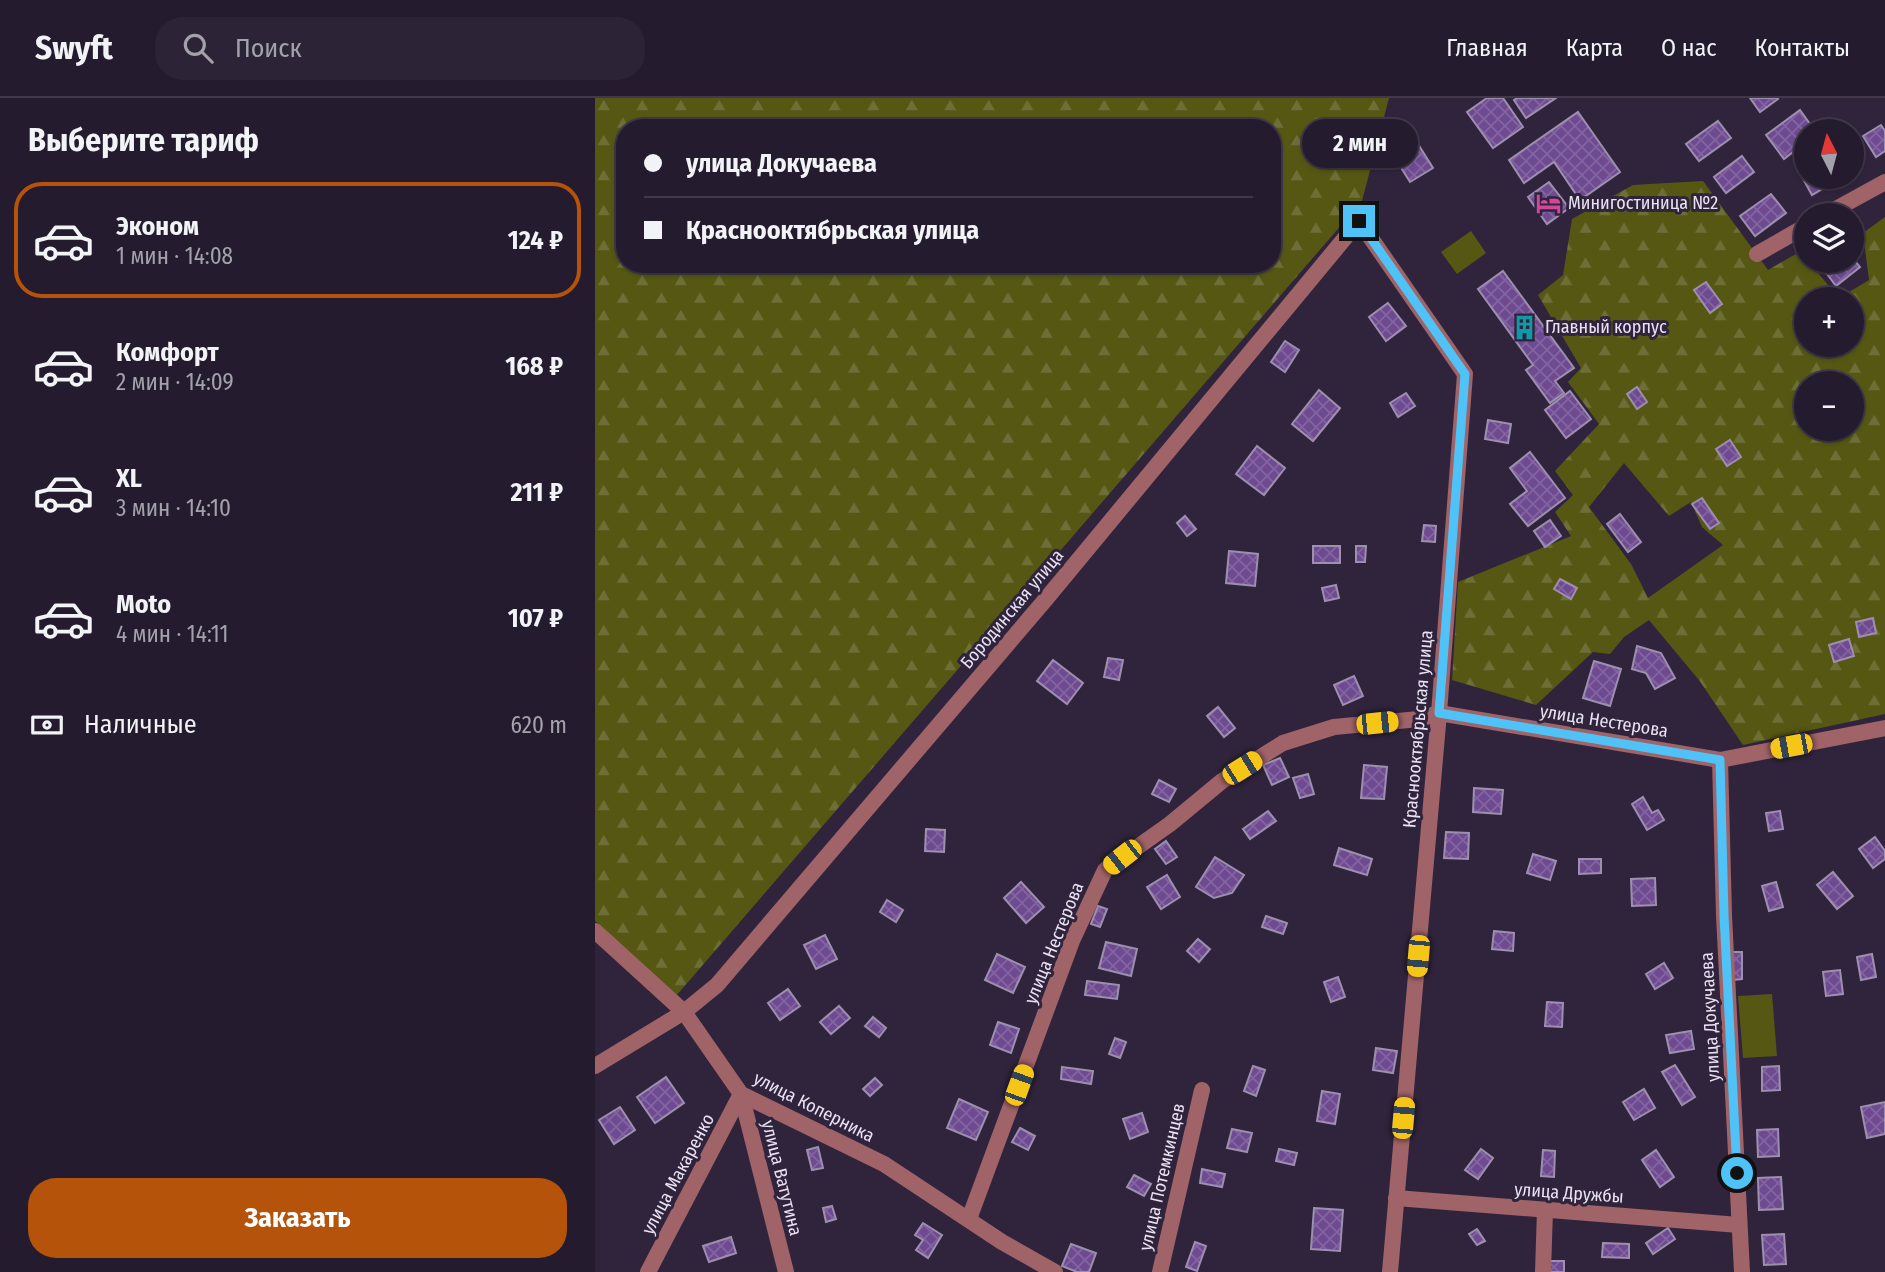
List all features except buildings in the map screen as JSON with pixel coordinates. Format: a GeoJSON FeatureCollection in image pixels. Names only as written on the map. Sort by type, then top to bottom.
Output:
{"type":"FeatureCollection","features":[{"type":"Feature","properties":{"kind":"street"},"geometry":{"type":"LineString","coordinates":[[1847,203],[1885,182]]}},
{"type":"Feature","properties":{"kind":"street","name":"Краснооктябрьская улица"},"geometry":{"type":"LineString","coordinates":[[1359,221],[1465,374],[1439,713],[1390,1272]]}},
{"type":"Feature","properties":{"kind":"street","name":"Бородинская улица"},"geometry":{"type":"LineString","coordinates":[[595,1066],[684,1012],[717,985],[1046,599],[1359,221]]}},
{"type":"Feature","properties":{"kind":"street"},"geometry":{"type":"LineString","coordinates":[[1757,254],[1794,233]]}},
{"type":"Feature","properties":{"kind":"street","name":"улица Нестерова"},"geometry":{"type":"LineString","coordinates":[[969,1219],[1072,941],[1105,870],[1170,824],[1222,781],[1283,743],[1334,727],[1419,719],[1439,713],[1720,760]]}},
{"type":"Feature","properties":{"kind":"street"},"geometry":{"type":"LineString","coordinates":[[1720,760],[1885,728]]}},
{"type":"Feature","properties":{"kind":"street","name":"улица Докучаева"},"geometry":{"type":"LineString","coordinates":[[1720,760],[1724,915],[1742,1272]]}},
{"type":"Feature","properties":{"kind":"street","name":"улица Коперника"},"geometry":{"type":"LineString","coordinates":[[595,931],[684,1012],[741,1094],[884,1164],[1055,1272]]}},
{"type":"Feature","properties":{"kind":"street","name":"улица Потемкинцев"},"geometry":{"type":"LineString","coordinates":[[1160,1272],[1202,1090]]}},
{"type":"Feature","properties":{"kind":"street","name":"улица Макаренко"},"geometry":{"type":"LineString","coordinates":[[648,1272],[741,1094]]}},
{"type":"Feature","properties":{"kind":"street","name":"улица Ватутина"},"geometry":{"type":"LineString","coordinates":[[741,1094],[786,1272]]}},
{"type":"Feature","properties":{"kind":"street","name":"улица Дружбы"},"geometry":{"type":"LineString","coordinates":[[1396,1198],[1739,1225]]}},
{"type":"Feature","properties":{"kind":"street"},"geometry":{"type":"LineString","coordinates":[[1543,1272],[1545,1210]]}},
{"type":"Feature","properties":{"kind":"green space"},"geometry":{"type":"Polygon","coordinates":[[[595,98],[1389,98],[1362,201],[676,996],[595,921],[595,98]]]}},
{"type":"Feature","properties":{"kind":"green space"},"geometry":{"type":"Polygon","coordinates":[[[1703,181],[1768,270],[1794,255],[1794,273],[1818,273],[1830,287],[1794,287],[1794,357],[1864,357],[1864,287],[1857,287],[1869,280],[1864,232],[1885,217],[1885,714],[1743,745],[1699,680],[1649,620],[1624,637],[1610,654],[1593,652],[1536,705],[1452,680],[1458,582],[1571,536],[1555,512],[1573,495],[1555,471],[1599,424],[1568,382],[1581,368],[1538,295],[1563,275],[1572,219],[1633,185],[1703,181]],[[1624,463],[1589,507],[1631,564],[1648,598],[1723,545],[1702,527],[1691,502],[1669,516],[1624,463]]]}},
{"type":"Feature","properties":{"kind":"green space"},"geometry":{"type":"Polygon","coordinates":[[[1471,231],[1486,253],[1457,274],[1441,252],[1471,231]]]}},
{"type":"Feature","properties":{"kind":"green space"},"geometry":{"type":"Polygon","coordinates":[[[1772,994],[1777,1056],[1743,1058],[1738,996],[1772,994]]]}},
{"type":"Feature","properties":{"kind":"place","name":"Минигостиница №2"},"geometry":{"type":"Point","coordinates":[1548,203]}},
{"type":"Feature","properties":{"kind":"place","name":"Главный корпус"},"geometry":{"type":"Point","coordinates":[1525,327]}},
{"type":"Feature","properties":{"kind":"route"},"geometry":{"type":"LineString","coordinates":[[1359,221],[1465,374],[1439,713],[1720,760],[1724,915],[1737,1173]]}}]}
